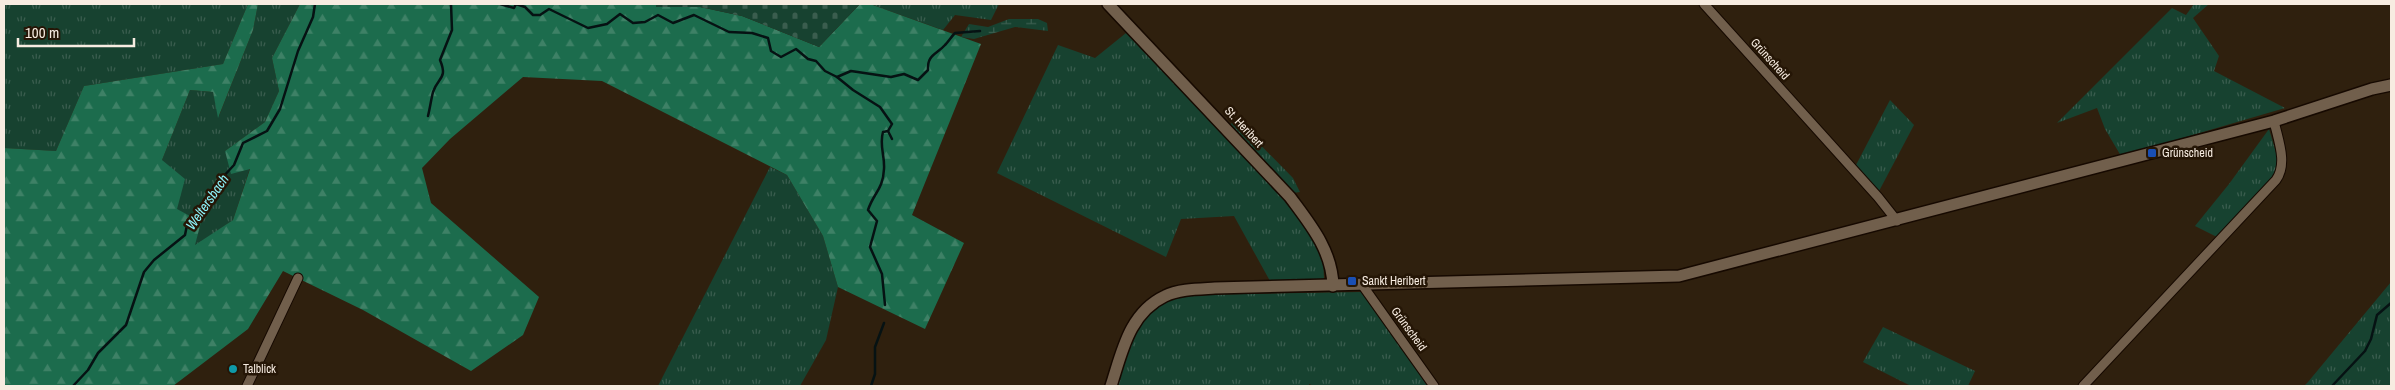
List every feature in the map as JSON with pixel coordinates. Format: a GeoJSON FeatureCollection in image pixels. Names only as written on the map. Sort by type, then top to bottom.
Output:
{"type":"FeatureCollection","features":[{"type":"Feature","properties":{"kind":"street","name":"St. Heribert"},"geometry":{"type":"LineString","coordinates":[[1108,4],[1290,197],[1308,220],[1328,254],[1333,272],[1333,286]]}},
{"type":"Feature","properties":{"kind":"street","name":"Grünscheid"},"geometry":{"type":"LineString","coordinates":[[1704,4],[1878,197],[1897,221]]}},
{"type":"Feature","properties":{"kind":"street"},"geometry":{"type":"LineString","coordinates":[[1111,386],[1133,323],[1147,308],[1166,295],[1215,288],[1362,286],[1679,276],[1897,221],[2274,121],[2372,89],[2391,86]]}},
{"type":"Feature","properties":{"kind":"street"},"geometry":{"type":"LineString","coordinates":[[2083,386],[2276,180],[2281,173],[2282,165],[2274,121]]}},
{"type":"Feature","properties":{"kind":"street"},"geometry":{"type":"LineString","coordinates":[[247,386],[298,278]]}},
{"type":"Feature","properties":{"kind":"street","name":"Grünscheid"},"geometry":{"type":"LineString","coordinates":[[1362,286],[1434,386]]}},
{"type":"Feature","properties":{"kind":"green space"},"geometry":{"type":"Polygon","coordinates":[[[4,4],[248,4],[223,64],[84,86],[56,151],[4,148],[4,4]]]}},
{"type":"Feature","properties":{"kind":"green space"},"geometry":{"type":"Polygon","coordinates":[[[248,4],[258,4],[253,30],[218,118],[213,92],[190,90],[162,160],[185,179],[177,209],[201,222],[195,245],[233,220],[250,169],[231,174],[225,151],[265,122],[279,91],[272,58],[300,4],[656,4],[657,7],[700,7],[742,16],[819,47],[860,4],[870,4],[981,44],[912,215],[964,243],[925,329],[838,287],[823,236],[787,175],[602,81],[523,77],[450,139],[422,168],[431,203],[539,297],[523,335],[471,371],[363,310],[283,271],[248,329],[173,386],[4,386],[4,148],[56,151],[84,86],[223,64],[248,4]]]}},
{"type":"Feature","properties":{"kind":"green space"},"geometry":{"type":"Polygon","coordinates":[[[258,4],[300,4],[272,58],[279,91],[265,122],[225,151],[250,168],[233,220],[195,246],[176,209],[162,160],[190,90],[213,92],[219,116],[253,30],[258,4]]]}},
{"type":"Feature","properties":{"kind":"green space"},"geometry":{"type":"Polygon","coordinates":[[[656,4],[860,4],[819,47],[742,16],[700,7],[656,7],[656,4]]]}},
{"type":"Feature","properties":{"kind":"green space"},"geometry":{"type":"Polygon","coordinates":[[[870,4],[999,4],[991,20],[955,15],[943,30],[870,4]]]}},
{"type":"Feature","properties":{"kind":"green space"},"geometry":{"type":"Polygon","coordinates":[[[2194,4],[2209,4],[2193,18],[2219,56],[2214,71],[2285,108],[2121,156],[2105,129],[2097,108],[2057,123],[2172,8],[2186,15],[2194,4]]]}},
{"type":"Feature","properties":{"kind":"green space"},"geometry":{"type":"Polygon","coordinates":[[[1009,19],[1038,19],[1047,23],[1048,31],[1015,27],[974,39],[961,37],[969,24],[988,27],[1009,19]]]}},
{"type":"Feature","properties":{"kind":"green space"},"geometry":{"type":"Polygon","coordinates":[[[1126,33],[1219,129],[1237,121],[1293,178],[1300,192],[1280,195],[1302,222],[1323,256],[1324,279],[1270,281],[1234,216],[1181,219],[1166,257],[997,173],[1058,45],[1095,58],[1126,33]]]}},
{"type":"Feature","properties":{"kind":"green space"},"geometry":{"type":"Polygon","coordinates":[[[1890,100],[1914,125],[1878,193],[1856,165],[1890,100]]]}},
{"type":"Feature","properties":{"kind":"green space"},"geometry":{"type":"Polygon","coordinates":[[[2269,129],[2279,163],[2274,176],[2217,237],[2195,226],[2229,184],[2269,129]]]}},
{"type":"Feature","properties":{"kind":"green space"},"geometry":{"type":"Polygon","coordinates":[[[770,167],[787,175],[823,236],[838,287],[826,340],[800,386],[658,386],[770,167]]]}},
{"type":"Feature","properties":{"kind":"green space"},"geometry":{"type":"Polygon","coordinates":[[[2391,282],[2391,386],[2304,386],[2308,382],[2391,282]]]}},
{"type":"Feature","properties":{"kind":"green space"},"geometry":{"type":"Polygon","coordinates":[[[1361,292],[1430,386],[1314,386],[1309,384],[1309,386],[1116,386],[1131,337],[1137,325],[1153,306],[1164,300],[1187,295],[1361,292]]]}},
{"type":"Feature","properties":{"kind":"green space"},"geometry":{"type":"Polygon","coordinates":[[[1883,327],[1975,371],[1968,386],[1911,386],[1863,362],[1883,327]]]}},
{"type":"Feature","properties":{"kind":"waterway","name":"Weltersbach"},"geometry":{"type":"LineString","coordinates":[[73,386],[88,370],[98,353],[126,325],[144,272],[154,260],[185,235],[187,225],[198,216],[200,210],[222,178],[234,165],[243,143],[267,131],[280,109],[298,51],[313,17],[315,4]]}},
{"type":"Feature","properties":{"kind":"waterway"},"geometry":{"type":"LineString","coordinates":[[428,116],[433,92],[443,75],[440,60],[452,30],[451,4]]}},
{"type":"Feature","properties":{"kind":"waterway"},"geometry":{"type":"LineString","coordinates":[[500,4],[514,8],[516,4],[525,7],[533,15],[540,15],[549,9],[588,28],[607,24],[620,14],[633,23],[645,22],[658,15],[673,23],[694,15],[729,32],[752,33],[768,38],[771,51],[781,57],[796,49],[808,59],[816,61],[825,71],[837,77],[853,90],[880,107],[892,124],[888,131],[883,132],[884,164],[882,182],[868,210],[877,221],[870,247],[882,274],[885,305]]}},
{"type":"Feature","properties":{"kind":"waterway"},"geometry":{"type":"LineString","coordinates":[[837,77],[851,71],[891,77],[904,74],[918,80],[928,70],[931,58],[955,33],[980,31]]}},
{"type":"Feature","properties":{"kind":"waterway"},"geometry":{"type":"LineString","coordinates":[[888,131],[892,139]]}},
{"type":"Feature","properties":{"kind":"waterway"},"geometry":{"type":"LineString","coordinates":[[2332,386],[2365,351],[2371,339],[2377,315],[2391,303]]}},
{"type":"Feature","properties":{"kind":"waterway"},"geometry":{"type":"LineString","coordinates":[[871,386],[875,374],[875,347],[884,323]]}},
{"type":"Feature","properties":{"kind":"place","name":"Grünscheid"},"geometry":{"type":"Point","coordinates":[2152,153]}},
{"type":"Feature","properties":{"kind":"place","name":"Sankt Heribert"},"geometry":{"type":"Point","coordinates":[1352,281]}},
{"type":"Feature","properties":{"kind":"place","name":"Talblick"},"geometry":{"type":"Point","coordinates":[233,369]}}]}
